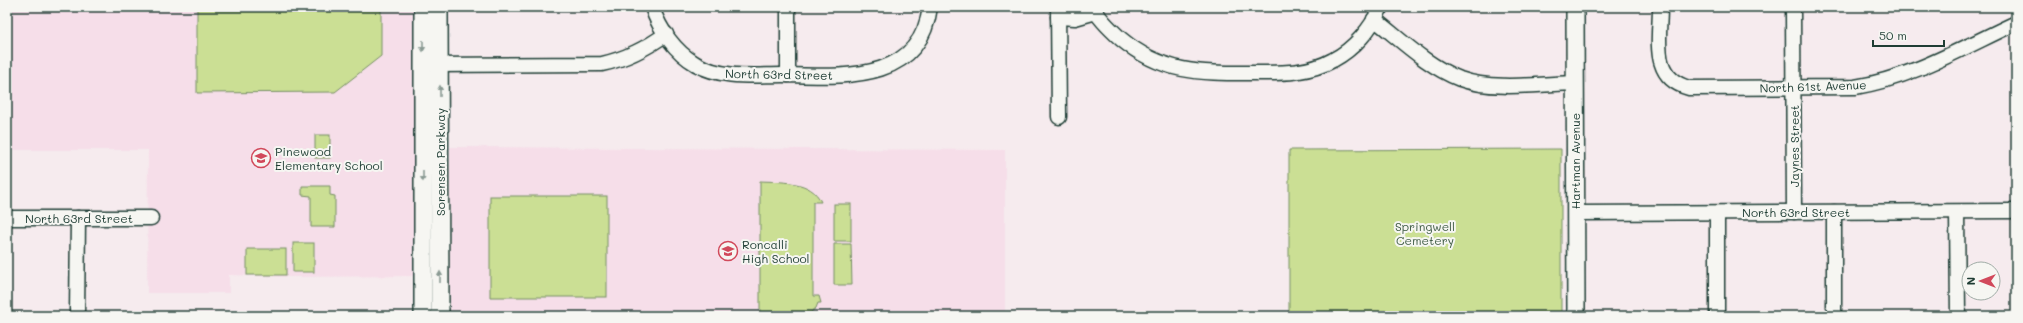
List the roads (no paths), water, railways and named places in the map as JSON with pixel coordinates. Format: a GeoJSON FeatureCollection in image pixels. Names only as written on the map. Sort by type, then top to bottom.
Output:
{"type":"FeatureCollection","features":[{"type":"Feature","properties":{"kind":"main road","name":"Sorensen Parkway"},"geometry":{"type":"LineString","coordinates":[[423,7],[431,65],[440,316]]}},
{"type":"Feature","properties":{"kind":"main road","name":"Sorensen Parkway"},"geometry":{"type":"LineString","coordinates":[[423,316],[431,65],[439,7]]}},
{"type":"Feature","properties":{"kind":"main road","name":"Hartman Avenue"},"geometry":{"type":"LineString","coordinates":[[1575,7],[1576,316]]}},
{"type":"Feature","properties":{"kind":"street","name":"North 63rd Street"},"geometry":{"type":"LineString","coordinates":[[652,7],[658,23],[674,46],[685,56],[710,70],[734,75],[865,74],[894,64],[910,51],[924,29],[930,7]]}},
{"type":"Feature","properties":{"kind":"street"},"geometry":{"type":"LineString","coordinates":[[788,7],[788,75]]}},
{"type":"Feature","properties":{"kind":"street","name":"North 61st Avenue"},"geometry":{"type":"LineString","coordinates":[[1660,7],[1661,63],[1664,72],[1671,80],[1689,88],[1855,87],[1892,79],[2016,23]]}},
{"type":"Feature","properties":{"kind":"street","name":"Jaynes Street"},"geometry":{"type":"LineString","coordinates":[[1793,7],[1794,212]]}},
{"type":"Feature","properties":{"kind":"street"},"geometry":{"type":"LineString","coordinates":[[1059,117],[1058,12],[1075,18],[1095,10],[1116,35],[1144,56],[1175,69],[1204,73],[1292,72],[1317,67],[1345,53],[1357,42],[1378,13],[1430,63],[1460,79],[1499,85],[1575,83]]}},
{"type":"Feature","properties":{"kind":"street"},"geometry":{"type":"LineString","coordinates":[[431,65],[602,64],[628,56],[656,42],[666,34]]}},
{"type":"Feature","properties":{"kind":"street","name":"North 63rd Street"},"geometry":{"type":"LineString","coordinates":[[1576,213],[2016,211]]}},
{"type":"Feature","properties":{"kind":"street"},"geometry":{"type":"LineString","coordinates":[[1717,212],[1717,316]]}},
{"type":"Feature","properties":{"kind":"street"},"geometry":{"type":"LineString","coordinates":[[1834,212],[1834,316]]}},
{"type":"Feature","properties":{"kind":"street"},"geometry":{"type":"LineString","coordinates":[[1957,212],[1958,316]]}},
{"type":"Feature","properties":{"kind":"street","name":"North 63rd Street"},"geometry":{"type":"LineString","coordinates":[[7,218],[151,218]]}},
{"type":"Feature","properties":{"kind":"street"},"geometry":{"type":"LineString","coordinates":[[77,316],[78,218]]}},
{"type":"Feature","properties":{"kind":"place","name":"Pinewood Elementary School"},"geometry":{"type":"Point","coordinates":[261,158]}},
{"type":"Feature","properties":{"kind":"place","name":"Roncalli High School"},"geometry":{"type":"Point","coordinates":[728,251]}},
{"type":"Feature","properties":{"kind":"park label","name":"Springwell Cemetery"},"geometry":{"type":"Point","coordinates":[1425,233]}}]}
